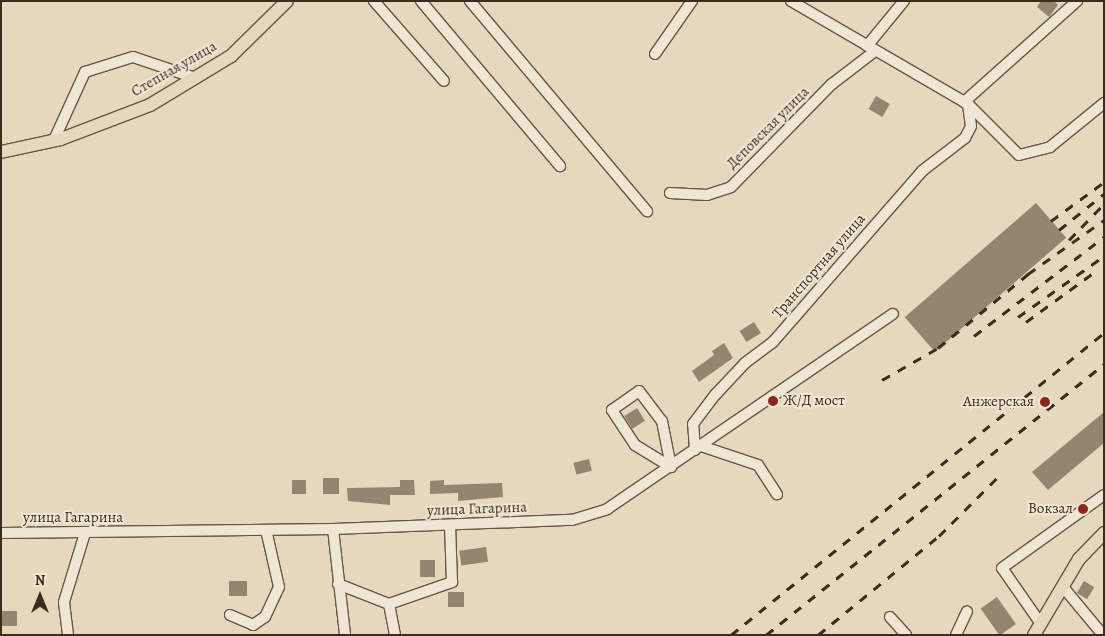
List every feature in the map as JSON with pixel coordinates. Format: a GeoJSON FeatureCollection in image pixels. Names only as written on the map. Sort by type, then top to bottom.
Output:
{"type":"FeatureCollection","features":[{"type":"Feature","properties":{"kind":"main road","name":"Степная улица"},"geometry":{"type":"LineString","coordinates":[[1,152],[54,140],[150,105],[231,56],[287,1]]}},
{"type":"Feature","properties":{"kind":"main road"},"geometry":{"type":"LineString","coordinates":[[1037,629],[1079,559],[1104,533]]}},
{"type":"Feature","properties":{"kind":"street"},"geometry":{"type":"LineString","coordinates":[[374,1],[444,81]]}},
{"type":"Feature","properties":{"kind":"street"},"geometry":{"type":"LineString","coordinates":[[421,1],[560,166]]}},
{"type":"Feature","properties":{"kind":"street"},"geometry":{"type":"LineString","coordinates":[[470,1],[647,211]]}},
{"type":"Feature","properties":{"kind":"street"},"geometry":{"type":"LineString","coordinates":[[654,54],[692,1]]}},
{"type":"Feature","properties":{"kind":"street"},"geometry":{"type":"LineString","coordinates":[[791,1],[966,103],[1019,155],[1050,147],[1104,103]]}},
{"type":"Feature","properties":{"kind":"street","name":"Деповская улица"},"geometry":{"type":"LineString","coordinates":[[670,193],[707,195],[731,186],[832,84],[871,49],[904,1]]}},
{"type":"Feature","properties":{"kind":"street"},"geometry":{"type":"LineString","coordinates":[[966,103],[1077,1]]}},
{"type":"Feature","properties":{"kind":"street"},"geometry":{"type":"LineString","coordinates":[[54,140],[85,72],[134,57],[195,78]]}},
{"type":"Feature","properties":{"kind":"street","name":"Транспортная улица"},"geometry":{"type":"LineString","coordinates":[[698,448],[693,424],[716,394],[745,363],[773,342],[922,171],[965,138],[971,126],[966,103]]}},
{"type":"Feature","properties":{"kind":"street","name":"улица Гагарина"},"geometry":{"type":"LineString","coordinates":[[1,533],[333,529],[572,520],[607,509],[893,314]]}},
{"type":"Feature","properties":{"kind":"street"},"geometry":{"type":"LineString","coordinates":[[638,391],[662,421],[670,467],[635,445],[612,410],[638,391]]}},
{"type":"Feature","properties":{"kind":"street"},"geometry":{"type":"LineString","coordinates":[[698,448],[758,465],[777,494]]}},
{"type":"Feature","properties":{"kind":"street"},"geometry":{"type":"LineString","coordinates":[[1037,629],[1002,568],[1104,495]]}},
{"type":"Feature","properties":{"kind":"street"},"geometry":{"type":"LineString","coordinates":[[338,584],[389,604],[452,582],[450,525]]}},
{"type":"Feature","properties":{"kind":"street"},"geometry":{"type":"LineString","coordinates":[[333,529],[345,635]]}},
{"type":"Feature","properties":{"kind":"street"},"geometry":{"type":"LineString","coordinates":[[230,615],[253,625],[265,617],[279,587],[266,530]]}},
{"type":"Feature","properties":{"kind":"street"},"geometry":{"type":"LineString","coordinates":[[68,635],[64,602],[85,533]]}},
{"type":"Feature","properties":{"kind":"street"},"geometry":{"type":"LineString","coordinates":[[1063,587],[1103,635]]}},
{"type":"Feature","properties":{"kind":"street"},"geometry":{"type":"LineString","coordinates":[[389,604],[395,635]]}},
{"type":"Feature","properties":{"kind":"street"},"geometry":{"type":"LineString","coordinates":[[956,635],[967,611]]}},
{"type":"Feature","properties":{"kind":"street"},"geometry":{"type":"LineString","coordinates":[[890,617],[906,635]]}},
{"type":"Feature","properties":{"kind":"building"},"geometry":{"type":"Polygon","coordinates":[[[1041,1],[1054,1],[1058,5],[1049,17],[1037,7],[1041,1]]]}},
{"type":"Feature","properties":{"kind":"building"},"geometry":{"type":"Polygon","coordinates":[[[876,96],[890,104],[882,117],[868,109],[876,96]]]}},
{"type":"Feature","properties":{"kind":"building"},"geometry":{"type":"Polygon","coordinates":[[[1036,203],[1066,238],[935,352],[905,317],[1036,203]]]}},
{"type":"Feature","properties":{"kind":"building"},"geometry":{"type":"Polygon","coordinates":[[[754,322],[761,333],[746,342],[740,331],[754,322]]]}},
{"type":"Feature","properties":{"kind":"building"},"geometry":{"type":"Polygon","coordinates":[[[724,343],[733,358],[699,382],[692,371],[714,355],[712,351],[724,343]]]}},
{"type":"Feature","properties":{"kind":"building"},"geometry":{"type":"Polygon","coordinates":[[[637,408],[645,421],[632,429],[624,416],[637,408]]]}},
{"type":"Feature","properties":{"kind":"building"},"geometry":{"type":"Polygon","coordinates":[[[1104,412],[1104,443],[1048,490],[1032,472],[1104,412]]]}},
{"type":"Feature","properties":{"kind":"building"},"geometry":{"type":"Polygon","coordinates":[[[589,459],[592,471],[576,475],[573,463],[589,459]]]}},
{"type":"Feature","properties":{"kind":"building"},"geometry":{"type":"Polygon","coordinates":[[[323,478],[339,478],[339,494],[323,494],[323,478]]]}},
{"type":"Feature","properties":{"kind":"building"},"geometry":{"type":"Polygon","coordinates":[[[292,480],[306,480],[306,494],[292,494],[292,480]]]}},
{"type":"Feature","properties":{"kind":"building"},"geometry":{"type":"Polygon","coordinates":[[[400,480],[414,480],[415,495],[390,495],[390,505],[348,501],[347,488],[400,487],[400,480]]]}},
{"type":"Feature","properties":{"kind":"building"},"geometry":{"type":"Polygon","coordinates":[[[444,480],[444,485],[502,483],[503,497],[458,501],[458,493],[430,494],[430,481],[444,480]]]}},
{"type":"Feature","properties":{"kind":"building"},"geometry":{"type":"Polygon","coordinates":[[[486,547],[488,562],[461,566],[459,551],[486,547]]]}},
{"type":"Feature","properties":{"kind":"building"},"geometry":{"type":"Polygon","coordinates":[[[420,560],[435,560],[435,577],[420,577],[420,560]]]}},
{"type":"Feature","properties":{"kind":"building"},"geometry":{"type":"Polygon","coordinates":[[[229,581],[247,581],[247,596],[229,596],[229,581]]]}},
{"type":"Feature","properties":{"kind":"building"},"geometry":{"type":"Polygon","coordinates":[[[1084,581],[1094,587],[1087,599],[1077,593],[1084,581]]]}},
{"type":"Feature","properties":{"kind":"building"},"geometry":{"type":"Polygon","coordinates":[[[448,592],[464,592],[464,607],[448,607],[448,592]]]}},
{"type":"Feature","properties":{"kind":"building"},"geometry":{"type":"Polygon","coordinates":[[[997,597],[1016,624],[999,635],[981,608],[997,597]]]}},
{"type":"Feature","properties":{"kind":"building"},"geometry":{"type":"Polygon","coordinates":[[[1,611],[17,611],[17,626],[1,626],[1,611]]]}},
{"type":"Feature","properties":{"kind":"railway"},"geometry":{"type":"LineString","coordinates":[[1051,221],[1104,182]]}},
{"type":"Feature","properties":{"kind":"railway"},"geometry":{"type":"LineString","coordinates":[[1059,230],[1104,194]]}},
{"type":"Feature","properties":{"kind":"railway"},"geometry":{"type":"LineString","coordinates":[[1069,240],[1104,204]]}},
{"type":"Feature","properties":{"kind":"railway"},"geometry":{"type":"LineString","coordinates":[[882,380],[938,348],[1028,274],[1104,220]]}},
{"type":"Feature","properties":{"kind":"railway"},"geometry":{"type":"LineString","coordinates":[[974,336],[1104,237]]}},
{"type":"Feature","properties":{"kind":"railway"},"geometry":{"type":"LineString","coordinates":[[1018,317],[1104,256]]}},
{"type":"Feature","properties":{"kind":"railway"},"geometry":{"type":"LineString","coordinates":[[1026,322],[1096,271]]}},
{"type":"Feature","properties":{"kind":"railway"},"geometry":{"type":"LineString","coordinates":[[731,635],[1104,333]]}},
{"type":"Feature","properties":{"kind":"railway"},"geometry":{"type":"LineString","coordinates":[[766,635],[1104,364]]}},
{"type":"Feature","properties":{"kind":"railway"},"geometry":{"type":"LineString","coordinates":[[818,635],[939,536],[998,477]]}},
{"type":"Feature","properties":{"kind":"place","name":"Ж/Д мост"},"geometry":{"type":"Point","coordinates":[773,401]}},
{"type":"Feature","properties":{"kind":"place","name":"Анжерская"},"geometry":{"type":"Point","coordinates":[1045,402]}},
{"type":"Feature","properties":{"kind":"place","name":"Вокзал"},"geometry":{"type":"Point","coordinates":[1083,509]}}]}
